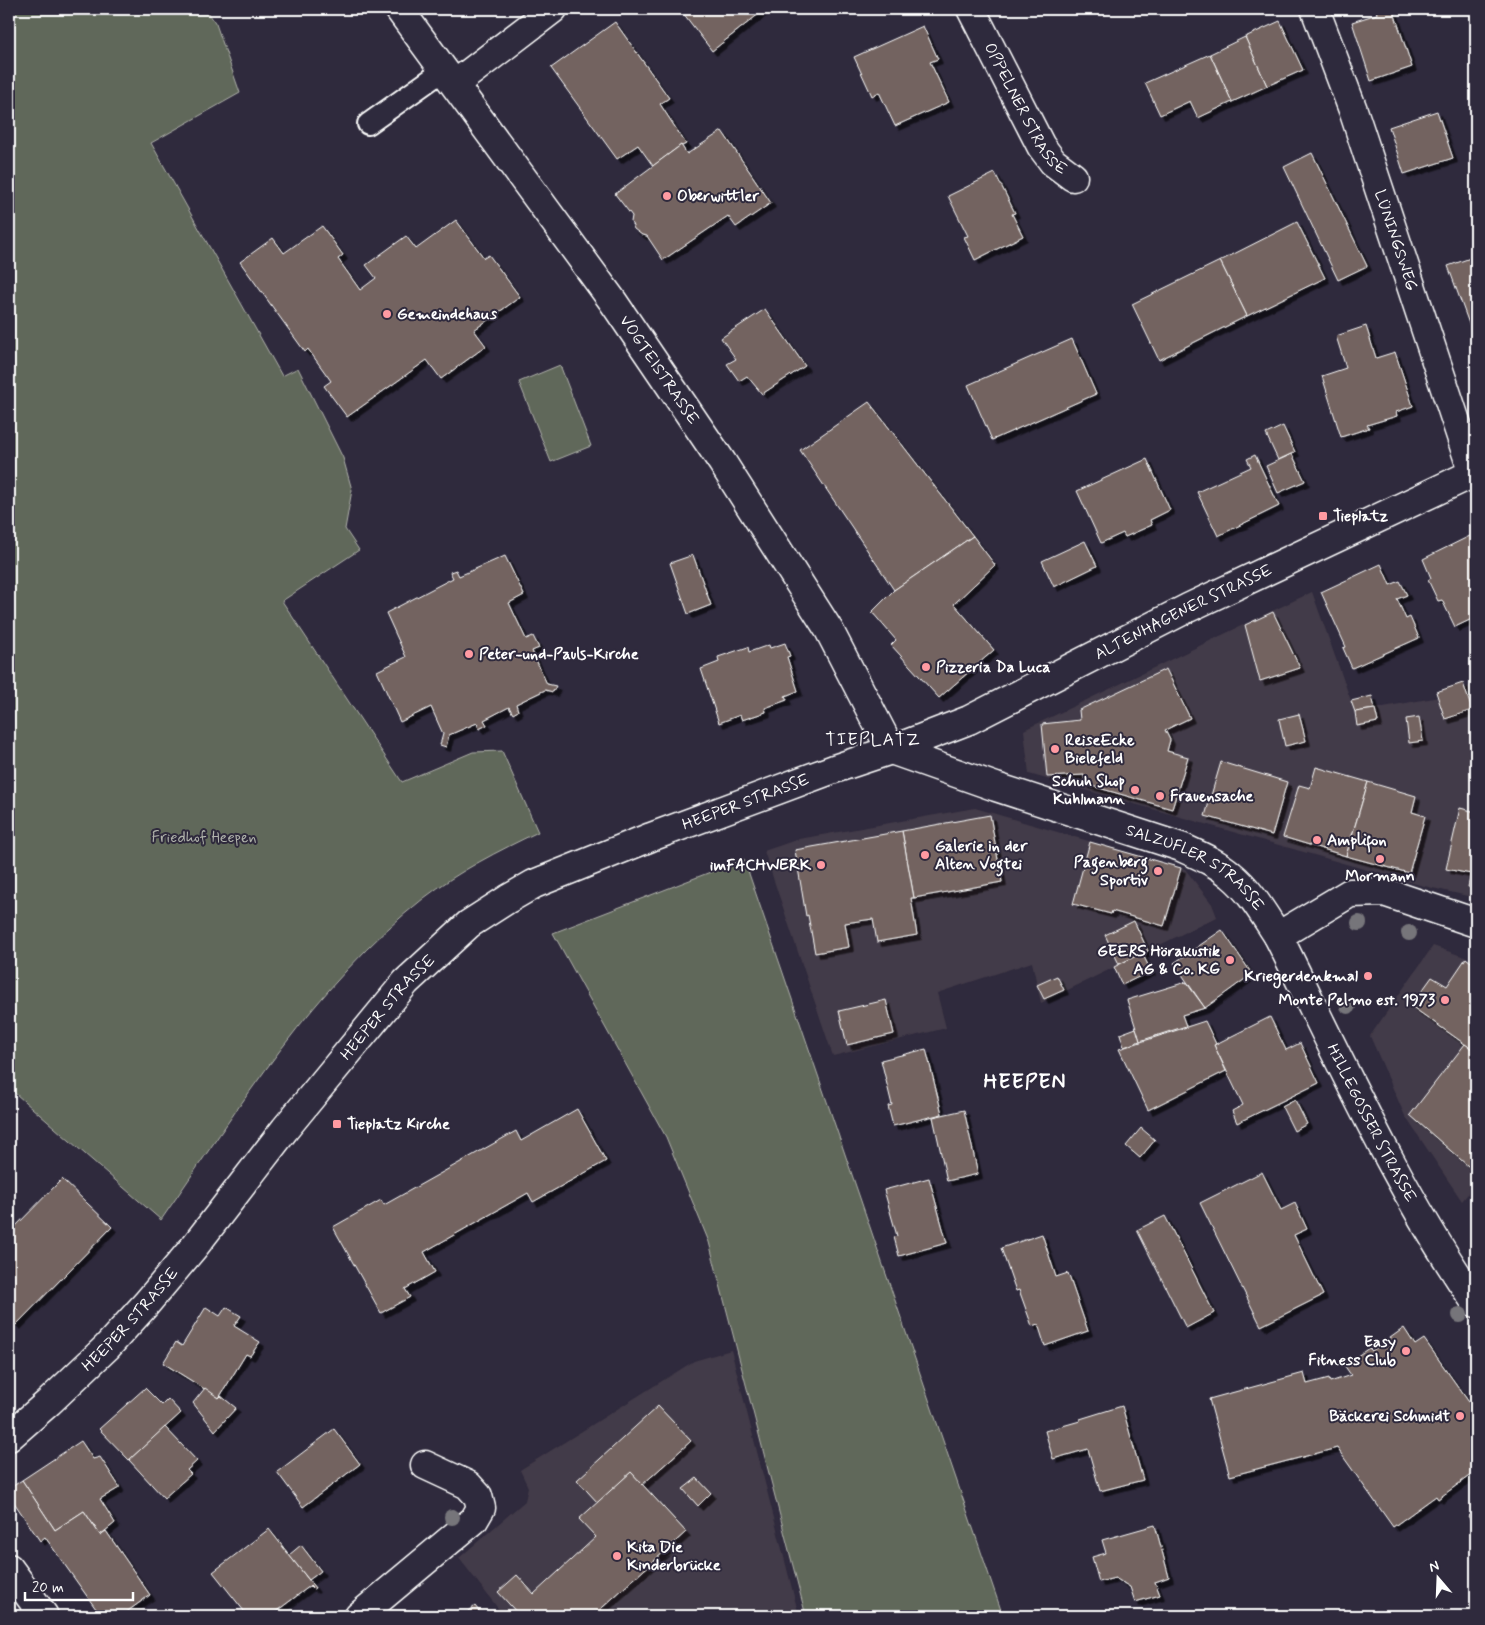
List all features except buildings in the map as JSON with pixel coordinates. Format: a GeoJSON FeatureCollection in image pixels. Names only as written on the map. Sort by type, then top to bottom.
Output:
{"type":"FeatureCollection","features":[{"type":"Feature","properties":{"kind":"street","name":"VOGTEISTRASSE"},"geometry":{"type":"LineString","coordinates":[[399,9],[612,300],[728,470],[829,630],[891,750]]}},
{"type":"Feature","properties":{"kind":"street"},"geometry":{"type":"LineString","coordinates":[[450,77],[553,9]]}},
{"type":"Feature","properties":{"kind":"street","name":"OPPELNER STRASSE"},"geometry":{"type":"LineString","coordinates":[[971,9],[1041,146],[1053,162],[1073,177]]}},
{"type":"Feature","properties":{"kind":"street","name":"LÜNINGSWEG"},"geometry":{"type":"LineString","coordinates":[[1315,9],[1353,110],[1474,473]]}},
{"type":"Feature","properties":{"kind":"street","name":"ALTENHAGENER STRASSE"},"geometry":{"type":"LineString","coordinates":[[891,750],[969,720],[1188,608],[1474,473]]}},
{"type":"Feature","properties":{"kind":"street","name":"SALZUFLER STRASSE"},"geometry":{"type":"LineString","coordinates":[[891,750],[996,787],[1181,847],[1209,860],[1240,883],[1278,936]]}},
{"type":"Feature","properties":{"kind":"street","name":"HEEPER STRASSE"},"geometry":{"type":"LineString","coordinates":[[9,1437],[108,1347],[146,1304],[328,1075],[406,982],[469,924],[534,884],[825,772],[891,750]]}},
{"type":"Feature","properties":{"kind":"street"},"geometry":{"type":"LineString","coordinates":[[1278,936],[1350,894],[1384,892],[1476,923]]}},
{"type":"Feature","properties":{"kind":"street","name":"HILLEGOSSER STRASSE"},"geometry":{"type":"LineString","coordinates":[[1278,936],[1370,1122],[1424,1219],[1476,1303]]}},
{"type":"Feature","properties":{"kind":"street"},"geometry":{"type":"LineString","coordinates":[[359,1616],[474,1520],[481,1508],[478,1496],[468,1485],[425,1464]]}},
{"type":"Feature","properties":{"kind":"street"},"geometry":{"type":"LineString","coordinates":[[9,1568],[44,1616]]}},
{"type":"Feature","properties":{"kind":"lane"},"geometry":{"type":"LineString","coordinates":[[368,124],[450,77]]}},
{"type":"Feature","properties":{"kind":"shaded area"},"geometry":{"type":"Polygon","coordinates":[[[1312,592],[1355,712],[1434,698],[1476,684],[1476,898],[1420,885],[1029,774],[1024,730],[1312,592]]]}},
{"type":"Feature","properties":{"kind":"shaded area"},"geometry":{"type":"Polygon","coordinates":[[[975,808],[1185,869],[1212,904],[1217,917],[1041,1003],[1032,962],[937,993],[946,1028],[833,1056],[764,851],[799,839],[975,808]]]}},
{"type":"Feature","properties":{"kind":"shaded area"},"geometry":{"type":"Polygon","coordinates":[[[1433,946],[1476,961],[1476,1184],[1462,1201],[1405,1116],[1370,1036],[1433,946]]]}},
{"type":"Feature","properties":{"kind":"shaded area"},"geometry":{"type":"Polygon","coordinates":[[[731,1350],[799,1616],[504,1616],[459,1558],[525,1501],[528,1487],[520,1470],[694,1361],[731,1350]]]}},
{"type":"Feature","properties":{"kind":"green space","name":"Friedhof Heepen"},"geometry":{"type":"Polygon","coordinates":[[[9,9],[206,9],[216,24],[240,93],[151,143],[282,376],[298,368],[343,458],[352,490],[345,529],[359,550],[282,601],[402,782],[473,752],[502,751],[538,832],[479,862],[437,888],[385,932],[348,969],[281,1049],[161,1220],[9,1088],[9,9]]]}},
{"type":"Feature","properties":{"kind":"green space"},"geometry":{"type":"Polygon","coordinates":[[[560,365],[591,446],[551,462],[519,382],[560,365]]]}},
{"type":"Feature","properties":{"kind":"green space"},"geometry":{"type":"Polygon","coordinates":[[[744,859],[1003,1616],[806,1616],[709,1242],[666,1137],[553,933],[744,859]]]}},
{"type":"Feature","properties":{"kind":"place","name":"Oberwittler"},"geometry":{"type":"Point","coordinates":[667,196]}},
{"type":"Feature","properties":{"kind":"place","name":"Gemeindehaus"},"geometry":{"type":"Point","coordinates":[387,314]}},
{"type":"Feature","properties":{"kind":"place","name":"Tieplatz"},"geometry":{"type":"Point","coordinates":[1323,516]}},
{"type":"Feature","properties":{"kind":"place","name":"Peter-und-Pauls-Kirche"},"geometry":{"type":"Point","coordinates":[469,654]}},
{"type":"Feature","properties":{"kind":"place","name":"Pizzeria Da Luca"},"geometry":{"type":"Point","coordinates":[926,667]}},
{"type":"Feature","properties":{"kind":"place","name":"ReiseEcke Bielefeld"},"geometry":{"type":"Point","coordinates":[1055,749]}},
{"type":"Feature","properties":{"kind":"place","name":"Schuh Shop Kuhlmann"},"geometry":{"type":"Point","coordinates":[1135,790]}},
{"type":"Feature","properties":{"kind":"place","name":"Frauensache"},"geometry":{"type":"Point","coordinates":[1160,796]}},
{"type":"Feature","properties":{"kind":"place","name":"Amplifon"},"geometry":{"type":"Point","coordinates":[1317,840]}},
{"type":"Feature","properties":{"kind":"place","name":"Galerie in der Alten Vogtei"},"geometry":{"type":"Point","coordinates":[925,855]}},
{"type":"Feature","properties":{"kind":"place","name":"Mormann"},"geometry":{"type":"Point","coordinates":[1380,859]}},
{"type":"Feature","properties":{"kind":"place","name":"imFACHWERK"},"geometry":{"type":"Point","coordinates":[821,865]}},
{"type":"Feature","properties":{"kind":"place","name":"Pagenberg Sportiv"},"geometry":{"type":"Point","coordinates":[1158,871]}},
{"type":"Feature","properties":{"kind":"place","name":"GEERS Hörakustik AG & Co. KG"},"geometry":{"type":"Point","coordinates":[1230,960]}},
{"type":"Feature","properties":{"kind":"place","name":"Kriegerdenkmal"},"geometry":{"type":"Point","coordinates":[1368,976]}},
{"type":"Feature","properties":{"kind":"place","name":"Monte Pelmo est. 1973"},"geometry":{"type":"Point","coordinates":[1445,1000]}},
{"type":"Feature","properties":{"kind":"place","name":"Tieplatz Kirche"},"geometry":{"type":"Point","coordinates":[337,1124]}},
{"type":"Feature","properties":{"kind":"place","name":"Easy Fitness Club"},"geometry":{"type":"Point","coordinates":[1406,1351]}},
{"type":"Feature","properties":{"kind":"place","name":"Bäckerei Schmidt"},"geometry":{"type":"Point","coordinates":[1460,1416]}},
{"type":"Feature","properties":{"kind":"place","name":"Kita Die Kinderbrücke"},"geometry":{"type":"Point","coordinates":[617,1556]}},
{"type":"Feature","properties":{"kind":"district","name":"TIEPLATZ"},"geometry":{"type":"Point","coordinates":[873,740]}},
{"type":"Feature","properties":{"kind":"district","name":"HEEPEN"},"geometry":{"type":"Point","coordinates":[1025,1082]}}]}
